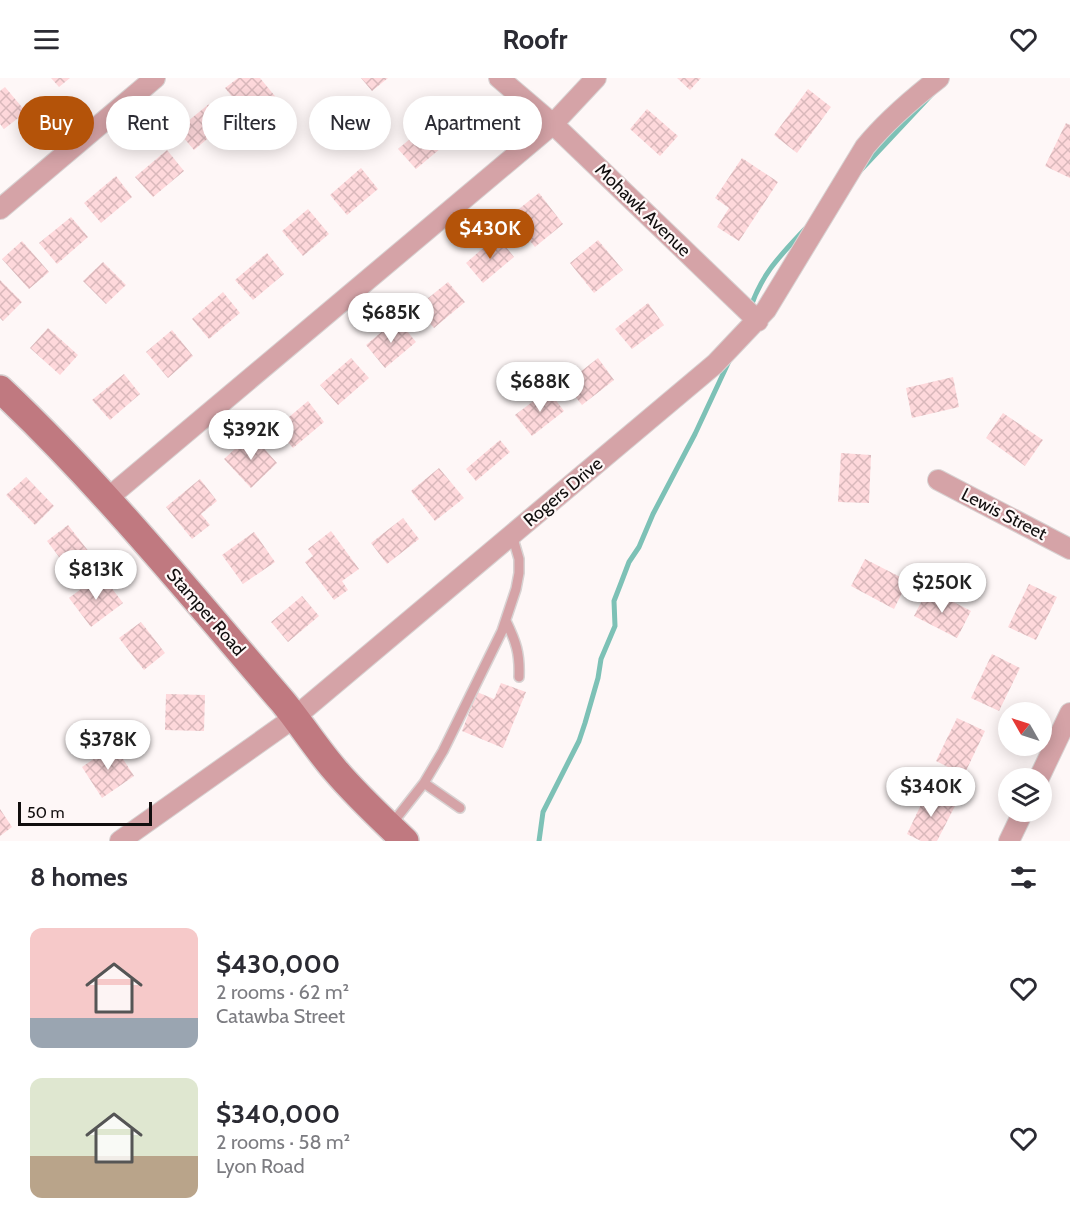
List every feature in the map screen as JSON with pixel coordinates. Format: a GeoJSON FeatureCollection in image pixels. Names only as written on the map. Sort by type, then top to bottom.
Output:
{"type":"FeatureCollection","features":[{"type":"Feature","properties":{"kind":"street"},"geometry":{"type":"LineString","coordinates":[[0,209],[155,78]]}},
{"type":"Feature","properties":{"kind":"street","name":"Mohawk Avenue"},"geometry":{"type":"LineString","coordinates":[[499,78],[553,124],[758,321]]}},
{"type":"Feature","properties":{"kind":"street"},"geometry":{"type":"LineString","coordinates":[[108,498],[553,124],[596,78]]}},
{"type":"Feature","properties":{"kind":"street","name":"Rogers Drive"},"geometry":{"type":"LineString","coordinates":[[120,841],[295,717],[715,364],[758,321],[865,147],[880,128],[939,78]]}},
{"type":"Feature","properties":{"kind":"street","name":"Stamper Road"},"geometry":{"type":"LineString","coordinates":[[0,389],[108,498],[295,717],[334,769],[367,806],[398,834]]}},
{"type":"Feature","properties":{"kind":"street","name":"Lewis Street"},"geometry":{"type":"LineString","coordinates":[[938,480],[1070,549]]}},
{"type":"Feature","properties":{"kind":"street"},"geometry":{"type":"LineString","coordinates":[[1044,768],[1070,713]]}},
{"type":"Feature","properties":{"kind":"street"},"geometry":{"type":"LineString","coordinates":[[1009,841],[1018,822]]}},
{"type":"Feature","properties":{"kind":"lane"},"geometry":{"type":"LineString","coordinates":[[398,834],[424,783],[444,751],[506,621],[519,573],[519,559],[512,535]]}},
{"type":"Feature","properties":{"kind":"lane"},"geometry":{"type":"LineString","coordinates":[[506,621],[515,638],[520,655],[519,677]]}},
{"type":"Feature","properties":{"kind":"lane"},"geometry":{"type":"LineString","coordinates":[[424,783],[460,808]]}},
{"type":"Feature","properties":{"kind":"building"},"geometry":{"type":"Polygon","coordinates":[[[51,78],[70,78],[59,87],[51,78]]]}},
{"type":"Feature","properties":{"kind":"building"},"geometry":{"type":"Polygon","coordinates":[[[238,78],[260,78],[275,96],[232,96],[225,88],[238,78]]]}},
{"type":"Feature","properties":{"kind":"building"},"geometry":{"type":"Polygon","coordinates":[[[361,78],[388,78],[372,91],[361,78]]]}},
{"type":"Feature","properties":{"kind":"building"},"geometry":{"type":"Polygon","coordinates":[[[677,78],[701,78],[690,90],[677,78]]]}},
{"type":"Feature","properties":{"kind":"building"},"geometry":{"type":"Polygon","coordinates":[[[5,87],[18,102],[18,118],[4,129],[0,124],[0,91],[5,87]]]}},
{"type":"Feature","properties":{"kind":"building"},"geometry":{"type":"Polygon","coordinates":[[[808,89],[831,107],[797,153],[774,135],[808,89]]]}},
{"type":"Feature","properties":{"kind":"building"},"geometry":{"type":"Polygon","coordinates":[[[647,109],[678,136],[660,156],[630,129],[647,109]]]}},
{"type":"Feature","properties":{"kind":"building"},"geometry":{"type":"Polygon","coordinates":[[[202,110],[202,143],[194,150],[190,145],[190,119],[202,110]]]}},
{"type":"Feature","properties":{"kind":"building"},"geometry":{"type":"Polygon","coordinates":[[[1066,123],[1070,125],[1070,178],[1045,166],[1066,123]]]}},
{"type":"Feature","properties":{"kind":"building"},"geometry":{"type":"Polygon","coordinates":[[[403,145],[403,150],[439,150],[416,169],[398,149],[403,145]]]}},
{"type":"Feature","properties":{"kind":"building"},"geometry":{"type":"Polygon","coordinates":[[[167,150],[184,171],[153,197],[135,177],[167,150]]]}},
{"type":"Feature","properties":{"kind":"building"},"geometry":{"type":"Polygon","coordinates":[[[742,158],[778,182],[739,241],[717,227],[729,208],[715,198],[742,158]]]}},
{"type":"Feature","properties":{"kind":"building"},"geometry":{"type":"Polygon","coordinates":[[[361,168],[378,189],[347,215],[330,195],[361,168]]]}},
{"type":"Feature","properties":{"kind":"building"},"geometry":{"type":"Polygon","coordinates":[[[116,176],[132,197],[101,223],[84,203],[116,176]]]}},
{"type":"Feature","properties":{"kind":"building"},"geometry":{"type":"Polygon","coordinates":[[[539,193],[563,224],[535,247],[510,216],[539,193]]]}},
{"type":"Feature","properties":{"kind":"building"},"geometry":{"type":"Polygon","coordinates":[[[308,209],[329,234],[303,256],[282,231],[308,209]]]}},
{"type":"Feature","properties":{"kind":"building"},"geometry":{"type":"Polygon","coordinates":[[[71,217],[88,237],[57,264],[39,243],[71,217]]]}},
{"type":"Feature","properties":{"kind":"building"},"geometry":{"type":"Polygon","coordinates":[[[497,236],[514,257],[483,283],[466,263],[497,236]]]}},
{"type":"Feature","properties":{"kind":"building"},"geometry":{"type":"Polygon","coordinates":[[[598,240],[623,270],[594,293],[570,263],[598,240]]]}},
{"type":"Feature","properties":{"kind":"building"},"geometry":{"type":"Polygon","coordinates":[[[22,241],[49,272],[29,289],[2,259],[22,241]]]}},
{"type":"Feature","properties":{"kind":"building"},"geometry":{"type":"Polygon","coordinates":[[[267,253],[284,274],[253,300],[235,280],[267,253]]]}},
{"type":"Feature","properties":{"kind":"building"},"geometry":{"type":"Polygon","coordinates":[[[103,262],[126,285],[106,304],[83,281],[103,262]]]}},
{"type":"Feature","properties":{"kind":"building"},"geometry":{"type":"Polygon","coordinates":[[[0,280],[22,302],[3,321],[0,318],[0,280]]]}},
{"type":"Feature","properties":{"kind":"building"},"geometry":{"type":"Polygon","coordinates":[[[448,282],[465,302],[434,328],[416,308],[448,282]]]}},
{"type":"Feature","properties":{"kind":"building"},"geometry":{"type":"Polygon","coordinates":[[[223,292],[240,313],[209,339],[192,319],[223,292]]]}},
{"type":"Feature","properties":{"kind":"building"},"geometry":{"type":"Polygon","coordinates":[[[648,303],[664,325],[632,349],[615,329],[648,303]]]}},
{"type":"Feature","properties":{"kind":"building"},"geometry":{"type":"Polygon","coordinates":[[[397,319],[416,342],[385,368],[366,345],[397,319]]]}},
{"type":"Feature","properties":{"kind":"building"},"geometry":{"type":"Polygon","coordinates":[[[48,328],[78,355],[60,375],[30,348],[48,328]]]}},
{"type":"Feature","properties":{"kind":"building"},"geometry":{"type":"Polygon","coordinates":[[[172,330],[193,356],[168,378],[146,352],[172,330]]]}},
{"type":"Feature","properties":{"kind":"building"},"geometry":{"type":"Polygon","coordinates":[[[351,358],[369,378],[338,405],[320,385],[351,358]]]}},
{"type":"Feature","properties":{"kind":"building"},"geometry":{"type":"Polygon","coordinates":[[[598,358],[614,380],[582,405],[565,384],[598,358]]]}},
{"type":"Feature","properties":{"kind":"building"},"geometry":{"type":"Polygon","coordinates":[[[124,374],[140,394],[110,420],[92,400],[124,374]]]}},
{"type":"Feature","properties":{"kind":"building"},"geometry":{"type":"Polygon","coordinates":[[[953,377],[959,407],[912,418],[906,388],[953,377]]]}},
{"type":"Feature","properties":{"kind":"building"},"geometry":{"type":"Polygon","coordinates":[[[548,390],[564,411],[532,436],[515,415],[548,390]]]}},
{"type":"Feature","properties":{"kind":"building"},"geometry":{"type":"Polygon","coordinates":[[[308,401],[324,422],[293,448],[276,428],[308,401]]]}},
{"type":"Feature","properties":{"kind":"building"},"geometry":{"type":"Polygon","coordinates":[[[1003,413],[1043,440],[1025,466],[986,438],[1003,413]]]}},
{"type":"Feature","properties":{"kind":"building"},"geometry":{"type":"Polygon","coordinates":[[[251,434],[277,463],[251,488],[224,459],[251,434]]]}},
{"type":"Feature","properties":{"kind":"building"},"geometry":{"type":"Polygon","coordinates":[[[500,440],[510,452],[476,481],[466,469],[500,440]]]}},
{"type":"Feature","properties":{"kind":"building"},"geometry":{"type":"Polygon","coordinates":[[[841,453],[871,455],[869,503],[838,502],[841,453]]]}},
{"type":"Feature","properties":{"kind":"building"},"geometry":{"type":"Polygon","coordinates":[[[439,468],[464,498],[435,521],[411,491],[439,468]]]}},
{"type":"Feature","properties":{"kind":"building"},"geometry":{"type":"Polygon","coordinates":[[[26,477],[54,506],[35,525],[6,495],[26,477]]]}},
{"type":"Feature","properties":{"kind":"building"},"geometry":{"type":"Polygon","coordinates":[[[200,479],[217,501],[201,514],[210,525],[192,539],[166,507],[200,479]]]}},
{"type":"Feature","properties":{"kind":"building"},"geometry":{"type":"Polygon","coordinates":[[[403,518],[419,539],[387,564],[371,543],[403,518]]]}},
{"type":"Feature","properties":{"kind":"building"},"geometry":{"type":"Polygon","coordinates":[[[68,525],[93,557],[72,574],[47,541],[68,525]]]}},
{"type":"Feature","properties":{"kind":"building"},"geometry":{"type":"Polygon","coordinates":[[[331,531],[359,569],[342,581],[348,590],[334,600],[305,562],[313,556],[308,549],[331,531]]]}},
{"type":"Feature","properties":{"kind":"building"},"geometry":{"type":"Polygon","coordinates":[[[254,532],[275,562],[243,584],[222,555],[254,532]]]}},
{"type":"Feature","properties":{"kind":"building"},"geometry":{"type":"Polygon","coordinates":[[[865,559],[908,581],[894,609],[851,586],[865,559]]]}},
{"type":"Feature","properties":{"kind":"building"},"geometry":{"type":"Polygon","coordinates":[[[101,574],[123,603],[91,627],[69,598],[101,574]]]}},
{"type":"Feature","properties":{"kind":"building"},"geometry":{"type":"Polygon","coordinates":[[[1029,584],[1057,597],[1036,640],[1008,627],[1029,584]]]}},
{"type":"Feature","properties":{"kind":"building"},"geometry":{"type":"Polygon","coordinates":[[[928,589],[971,611],[957,638],[914,616],[928,589]]]}},
{"type":"Feature","properties":{"kind":"building"},"geometry":{"type":"Polygon","coordinates":[[[302,596],[319,616],[288,642],[271,622],[302,596]]]}},
{"type":"Feature","properties":{"kind":"building"},"geometry":{"type":"Polygon","coordinates":[[[141,622],[165,653],[144,670],[119,638],[141,622]]]}},
{"type":"Feature","properties":{"kind":"building"},"geometry":{"type":"Polygon","coordinates":[[[992,654],[1020,668],[1003,702],[998,702],[998,711],[971,698],[992,654]]]}},
{"type":"Feature","properties":{"kind":"building"},"geometry":{"type":"Polygon","coordinates":[[[501,683],[526,692],[503,748],[462,731],[477,692],[494,699],[501,683]]]}},
{"type":"Feature","properties":{"kind":"building"},"geometry":{"type":"Polygon","coordinates":[[[166,694],[205,695],[204,731],[165,730],[166,694]]]}},
{"type":"Feature","properties":{"kind":"building"},"geometry":{"type":"Polygon","coordinates":[[[957,718],[985,731],[964,775],[936,761],[957,718]]]}},
{"type":"Feature","properties":{"kind":"building"},"geometry":{"type":"Polygon","coordinates":[[[114,745],[134,776],[102,798],[82,767],[114,745]]]}},
{"type":"Feature","properties":{"kind":"building"},"geometry":{"type":"Polygon","coordinates":[[[928,790],[956,804],[937,841],[921,841],[907,834],[928,790]]]}},
{"type":"Feature","properties":{"kind":"building"},"geometry":{"type":"Polygon","coordinates":[[[0,809],[12,827],[0,836],[0,809]]]}},
{"type":"Feature","properties":{"kind":"waterway"},"geometry":{"type":"LineString","coordinates":[[859,172],[933,93]]}},
{"type":"Feature","properties":{"kind":"waterway"},"geometry":{"type":"LineString","coordinates":[[750,309],[766,275],[805,229]]}},
{"type":"Feature","properties":{"kind":"waterway"},"geometry":{"type":"LineString","coordinates":[[539,841],[543,812],[579,741],[585,723],[601,659],[615,626],[614,601],[629,562],[639,547],[730,359]]}}]}
